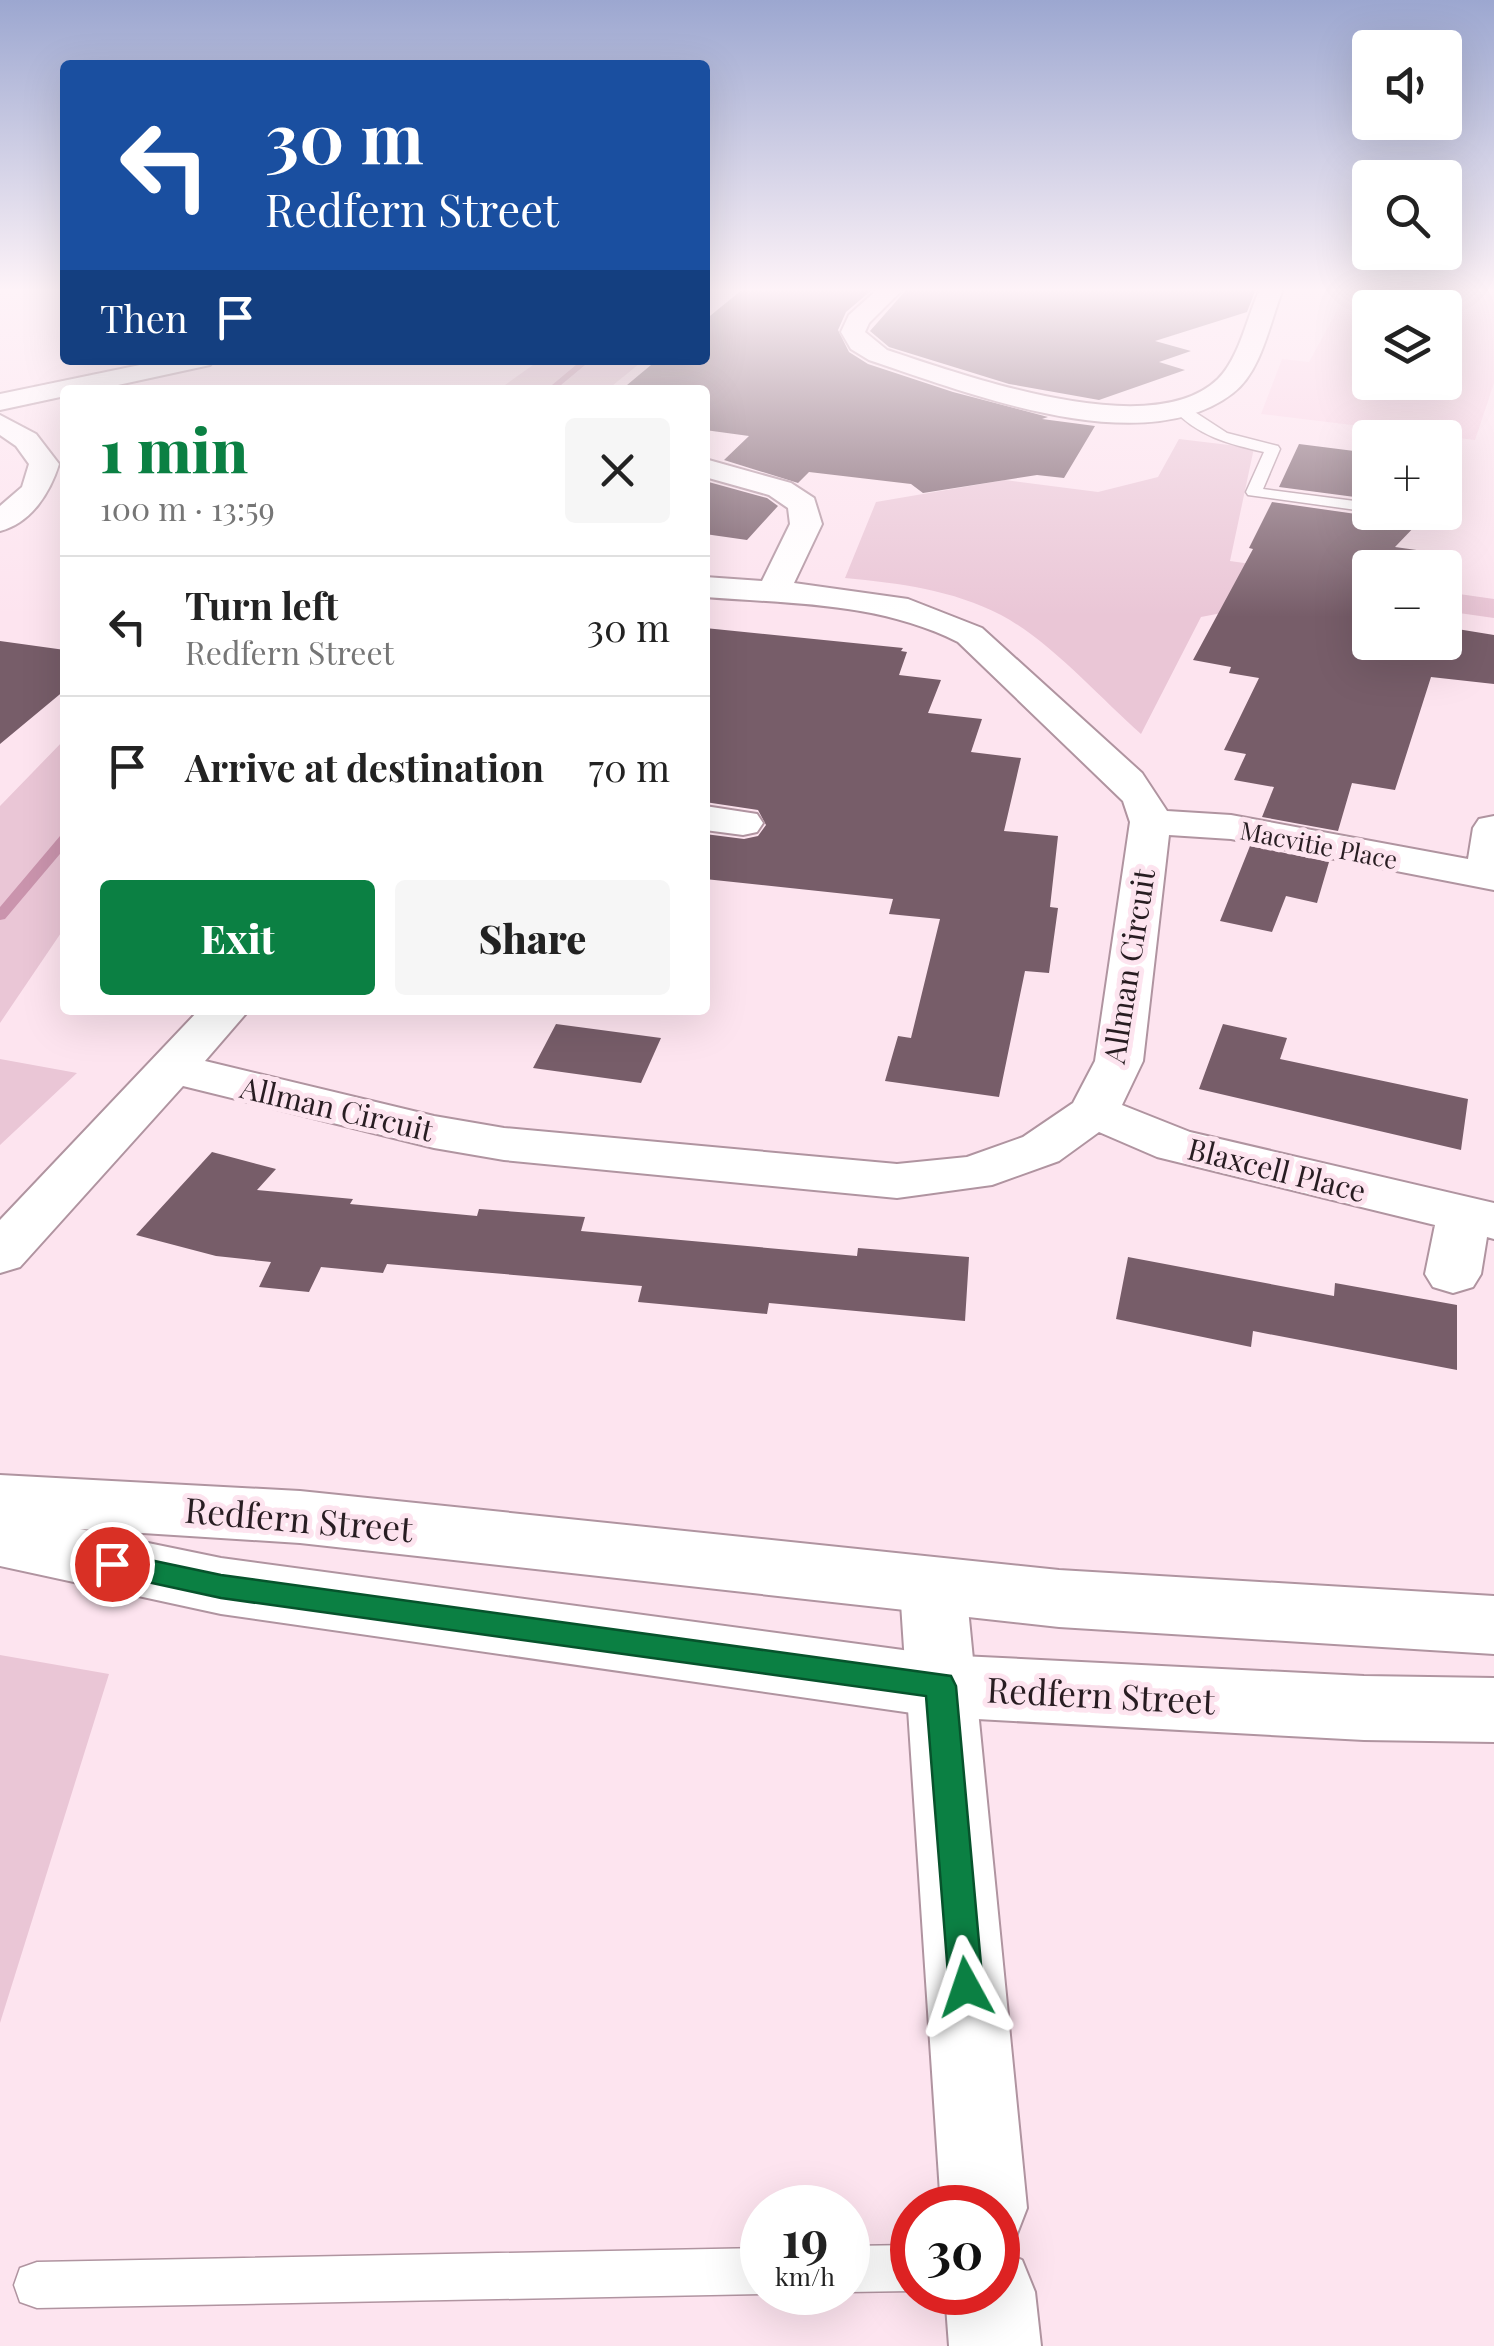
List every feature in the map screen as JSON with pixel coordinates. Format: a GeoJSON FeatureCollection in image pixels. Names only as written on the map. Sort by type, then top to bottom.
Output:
{"type":"FeatureCollection","features":[{"type":"Feature","properties":{"kind":"main road","name":"Redfern Street"},"geometry":{"type":"LineString","coordinates":[[0,1501],[262,1511],[933,1588],[1235,1614],[1494,1625]]}},
{"type":"Feature","properties":{"kind":"main road","name":"Redfern Street"},"geometry":{"type":"LineString","coordinates":[[0,1540],[221,1586],[940,1686],[1364,1708],[1494,1710]]}},
{"type":"Feature","properties":{"kind":"street"},"geometry":{"type":"LineString","coordinates":[[1022,398],[1050,407],[1115,412],[1178,408],[1208,398]]}},
{"type":"Feature","properties":{"kind":"street"},"geometry":{"type":"LineString","coordinates":[[0,423],[26,440],[44,464],[36,491],[0,522]]}},
{"type":"Feature","properties":{"kind":"street"},"geometry":{"type":"LineString","coordinates":[[710,469],[780,489],[803,504],[806,524],[773,593]]}},
{"type":"Feature","properties":{"kind":"street"},"geometry":{"type":"LineString","coordinates":[[710,588],[896,606],[970,635],[1128,781],[1143,800],[1150,822]]}},
{"type":"Feature","properties":{"kind":"street","name":"Macvitie Place"},"geometry":{"type":"LineString","coordinates":[[1150,822],[1231,827],[1490,876],[1494,828]]}},
{"type":"Feature","properties":{"kind":"street","name":"Allman Circuit"},"geometry":{"type":"LineString","coordinates":[[172,1068],[434,1132],[504,1144],[897,1181],[973,1174],[1009,1164],[1041,1149],[1094,1112],[1119,1062],[1150,822]]}},
{"type":"Feature","properties":{"kind":"street"},"geometry":{"type":"LineString","coordinates":[[0,1254],[220,1015]]}},
{"type":"Feature","properties":{"kind":"street","name":"Blaxcell Place"},"geometry":{"type":"LineString","coordinates":[[1094,1112],[1175,1144],[1479,1218],[1453,1274]]}},
{"type":"Feature","properties":{"kind":"street"},"geometry":{"type":"LineString","coordinates":[[933,1588],[982,2185]]}},
{"type":"Feature","properties":{"kind":"street"},"geometry":{"type":"LineString","coordinates":[[992,2315],[995,2346]]}},
{"type":"Feature","properties":{"kind":"lane"},"geometry":{"type":"LineString","coordinates":[[1178,408],[1195,425],[1214,435],[1273,449],[1254,492],[1352,506]]}},
{"type":"Feature","properties":{"kind":"lane"},"geometry":{"type":"LineString","coordinates":[[37,2285],[740,2271]]}},
{"type":"Feature","properties":{"kind":"shaded area"},"geometry":{"type":"Polygon","coordinates":[[[1267,398],[1489,398],[1475,440],[1462,438],[1462,420],[1352,420],[1352,425],[1261,414],[1267,398]]]}},
{"type":"Feature","properties":{"kind":"shaded area"},"geometry":{"type":"Polygon","coordinates":[[[1179,439],[1254,448],[1230,561],[1352,578],[1352,597],[1324,593],[1201,617],[1141,734],[1056,654],[1001,615],[945,594],[845,578],[876,502],[1005,480],[1098,492],[1158,477],[1179,439]]]}},
{"type":"Feature","properties":{"kind":"shaded area"},"geometry":{"type":"Polygon","coordinates":[[[1462,594],[1494,599],[1494,618],[1462,613],[1462,594]]]}},
{"type":"Feature","properties":{"kind":"shaded area"},"geometry":{"type":"Polygon","coordinates":[[[60,744],[60,934],[0,1023],[0,806],[60,744]]]}},
{"type":"Feature","properties":{"kind":"shaded area"},"geometry":{"type":"Polygon","coordinates":[[[0,1059],[77,1073],[0,1145],[0,1059]]]}},
{"type":"Feature","properties":{"kind":"shaded area"},"geometry":{"type":"Polygon","coordinates":[[[0,1655],[109,1674],[0,2023],[0,1655]]]}},
{"type":"Feature","properties":{"kind":"building"},"geometry":{"type":"Polygon","coordinates":[[[710,398],[978,398],[1048,417],[1042,419],[1095,426],[1064,478],[1037,475],[923,493],[911,484],[809,472],[798,483],[724,460],[749,436],[710,431],[710,398]]]}},
{"type":"Feature","properties":{"kind":"building"},"geometry":{"type":"Polygon","coordinates":[[[1299,444],[1352,451],[1352,497],[1279,487],[1299,444]]]}},
{"type":"Feature","properties":{"kind":"building"},"geometry":{"type":"Polygon","coordinates":[[[710,482],[767,498],[778,506],[747,540],[710,535],[710,482]]]}},
{"type":"Feature","properties":{"kind":"building"},"geometry":{"type":"Polygon","coordinates":[[[1272,502],[1352,513],[1352,530],[1411,530],[1395,547],[1417,550],[1352,550],[1352,660],[1462,660],[1462,630],[1494,635],[1494,684],[1431,677],[1395,790],[1352,783],[1338,831],[1262,817],[1274,787],[1234,780],[1246,754],[1224,750],[1259,678],[1229,673],[1231,667],[1193,660],[1253,549],[1249,548],[1272,502]]]}},
{"type":"Feature","properties":{"kind":"building"},"geometry":{"type":"Polygon","coordinates":[[[710,629],[903,648],[901,651],[907,652],[899,675],[941,680],[928,713],[982,719],[971,752],[1021,758],[1004,831],[1058,836],[1050,907],[1058,908],[1049,973],[1025,971],[999,1097],[885,1081],[898,1036],[911,1038],[940,919],[889,914],[893,899],[710,880],[710,835],[744,839],[758,836],[766,825],[758,810],[710,803],[710,629]]]}},
{"type":"Feature","properties":{"kind":"building"},"geometry":{"type":"Polygon","coordinates":[[[0,641],[60,649],[60,694],[0,744],[0,641]]]}},
{"type":"Feature","properties":{"kind":"building"},"geometry":{"type":"Polygon","coordinates":[[[1250,846],[1329,862],[1317,903],[1286,896],[1272,932],[1220,921],[1250,846]]]}},
{"type":"Feature","properties":{"kind":"building"},"geometry":{"type":"Polygon","coordinates":[[[556,1024],[661,1038],[641,1083],[533,1068],[556,1024]]]}},
{"type":"Feature","properties":{"kind":"building"},"geometry":{"type":"Polygon","coordinates":[[[1223,1024],[1287,1038],[1280,1059],[1468,1099],[1461,1150],[1199,1089],[1223,1024]]]}},
{"type":"Feature","properties":{"kind":"building"},"geometry":{"type":"Polygon","coordinates":[[[212,1152],[276,1169],[257,1190],[353,1199],[350,1204],[477,1216],[479,1209],[585,1217],[581,1231],[857,1256],[858,1248],[969,1257],[965,1321],[769,1303],[767,1314],[638,1302],[642,1286],[387,1264],[383,1273],[321,1267],[309,1292],[259,1287],[271,1262],[216,1256],[136,1235],[212,1152]]]}},
{"type":"Feature","properties":{"kind":"building"},"geometry":{"type":"Polygon","coordinates":[[[1128,1257],[1334,1296],[1335,1283],[1457,1305],[1457,1370],[1253,1331],[1251,1347],[1116,1319],[1128,1257]]]}},
{"type":"Feature","properties":{"kind":"waterway"},"geometry":{"type":"LineString","coordinates":[[0,916],[60,845]]}},
{"type":"Feature","properties":{"kind":"route"},"geometry":{"type":"LineString","coordinates":[[112,1564],[221,1586],[940,1686],[966,1987]]}}]}
